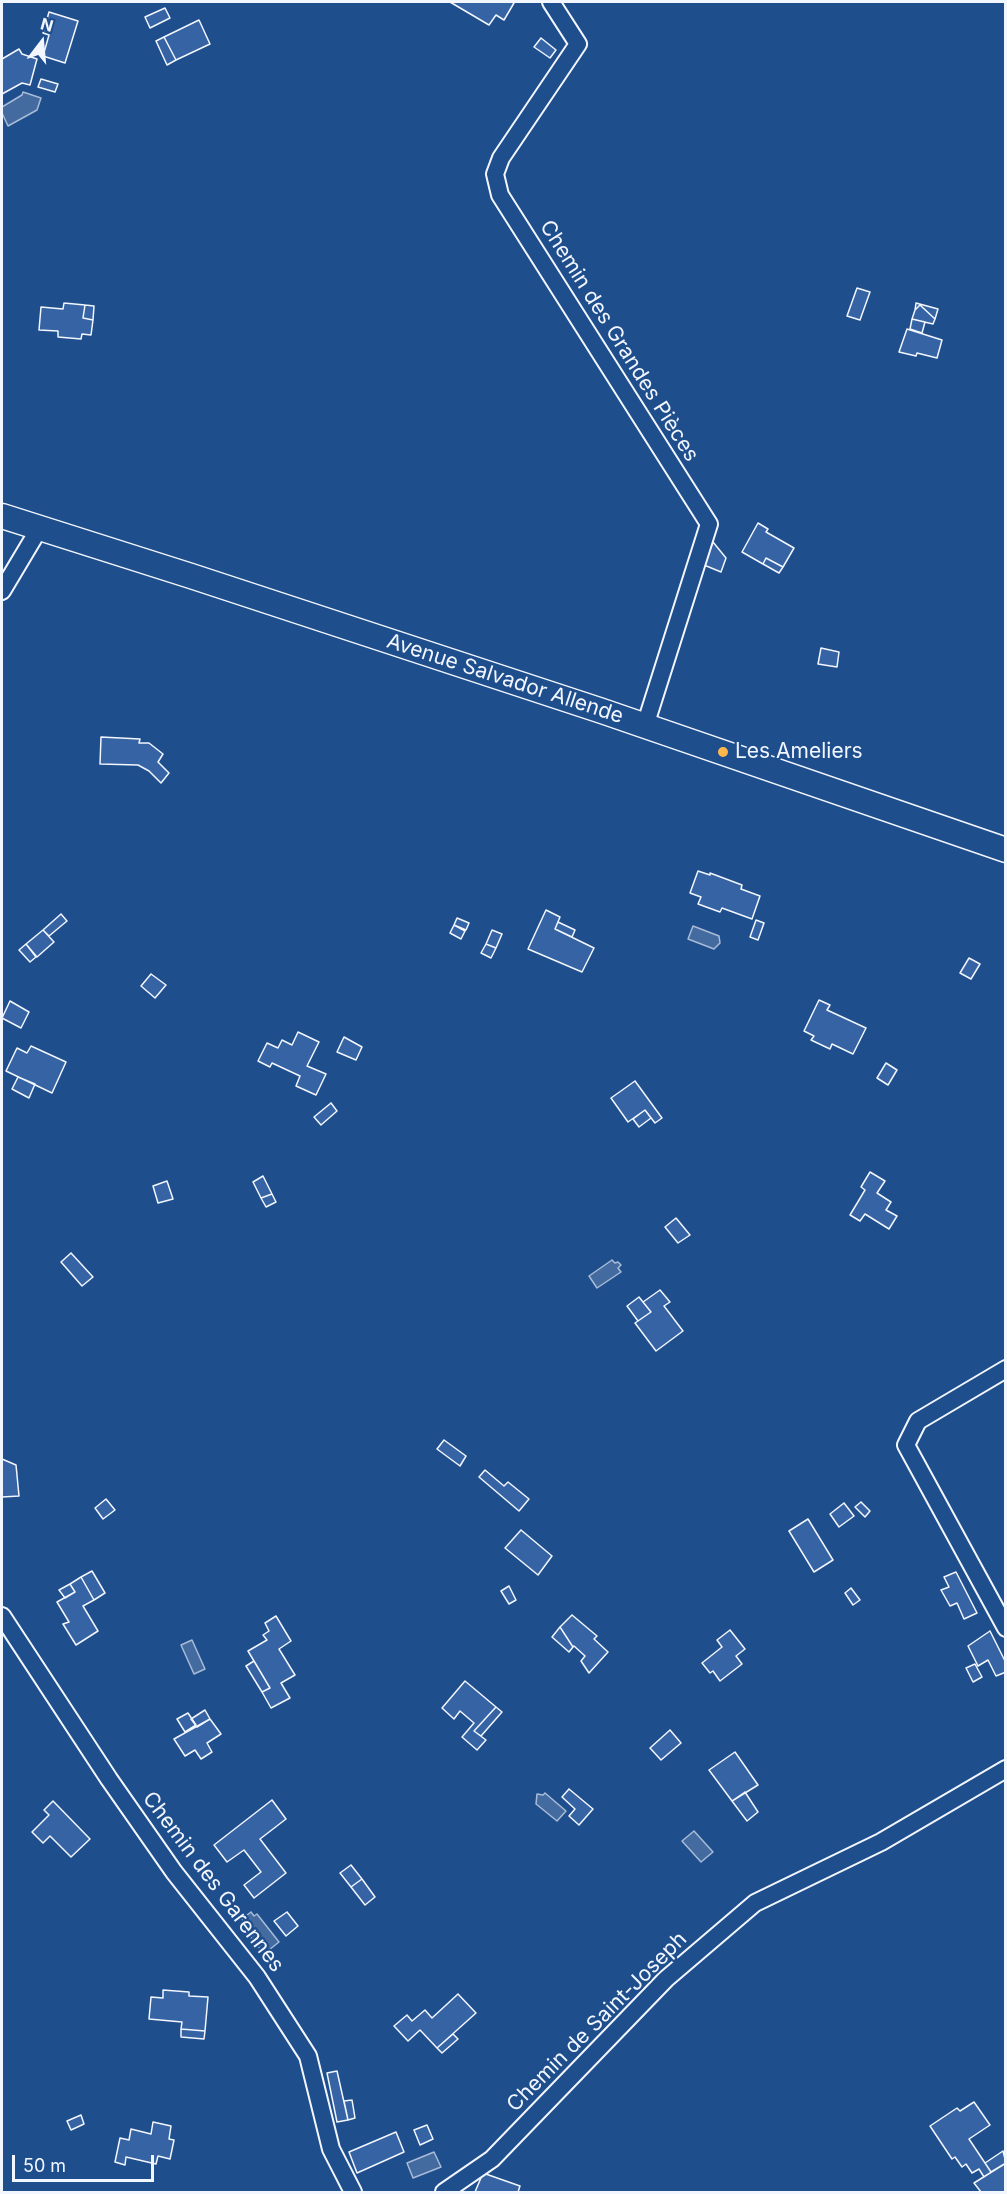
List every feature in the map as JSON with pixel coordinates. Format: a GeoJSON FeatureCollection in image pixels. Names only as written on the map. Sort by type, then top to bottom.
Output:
{"type":"FeatureCollection","features":[{"type":"Feature","properties":{"kind":"main road","name":"Avenue Salvador Allende"},"geometry":{"type":"LineString","coordinates":[[2,516],[202,579],[645,726],[1005,850]]}},
{"type":"Feature","properties":{"kind":"street","name":"Chemin des Grandes Pièces"},"geometry":{"type":"LineString","coordinates":[[551,2],[578,44],[501,158],[495,174],[500,195],[709,524],[645,726]]}},
{"type":"Feature","properties":{"kind":"street"},"geometry":{"type":"LineString","coordinates":[[2,591],[39,529]]}},
{"type":"Feature","properties":{"kind":"street"},"geometry":{"type":"LineString","coordinates":[[1005,1369],[918,1421],[906,1445],[1005,1628]]}},
{"type":"Feature","properties":{"kind":"street","name":"Chemin des Garennes"},"geometry":{"type":"LineString","coordinates":[[2,1616],[109,1779],[174,1872],[257,1977],[308,2056],[331,2149],[353,2193]]}},
{"type":"Feature","properties":{"kind":"street","name":"Chemin de Saint-Joseph"},"geometry":{"type":"LineString","coordinates":[[444,2193],[492,2159],[666,1979],[755,1903],[881,1842],[1005,1769]]}},
{"type":"Feature","properties":{"kind":"water"},"geometry":{"type":"Polygon","coordinates":[[[23,92],[41,98],[37,110],[8,126],[2,113],[2,107],[22,95],[23,92]]]}},
{"type":"Feature","properties":{"kind":"water"},"geometry":{"type":"Polygon","coordinates":[[[693,926],[719,936],[720,943],[714,949],[688,939],[693,926]]]}},
{"type":"Feature","properties":{"kind":"water"},"geometry":{"type":"Polygon","coordinates":[[[612,1260],[621,1265],[618,1268],[621,1272],[597,1288],[589,1276],[612,1260]]]}},
{"type":"Feature","properties":{"kind":"water"},"geometry":{"type":"Polygon","coordinates":[[[192,1640],[205,1669],[194,1674],[181,1645],[192,1640]]]}},
{"type":"Feature","properties":{"kind":"water"},"geometry":{"type":"Polygon","coordinates":[[[545,1793],[566,1811],[557,1821],[536,1804],[537,1794],[545,1793]]]}},
{"type":"Feature","properties":{"kind":"water"},"geometry":{"type":"Polygon","coordinates":[[[694,1831],[713,1852],[701,1862],[682,1841],[694,1831]]]}},
{"type":"Feature","properties":{"kind":"water"},"geometry":{"type":"Polygon","coordinates":[[[251,1912],[254,1916],[257,1914],[279,1942],[264,1954],[242,1926],[245,1923],[242,1919],[251,1912]]]}},
{"type":"Feature","properties":{"kind":"water"},"geometry":{"type":"Polygon","coordinates":[[[434,2152],[441,2167],[413,2178],[407,2163],[434,2152]]]}},
{"type":"Feature","properties":{"kind":"building"},"geometry":{"type":"Polygon","coordinates":[[[450,2],[514,3],[504,20],[496,15],[489,25],[450,2]]]}},
{"type":"Feature","properties":{"kind":"building"},"geometry":{"type":"Polygon","coordinates":[[[165,8],[170,18],[150,28],[145,17],[165,8]]]}},
{"type":"Feature","properties":{"kind":"building"},"geometry":{"type":"Polygon","coordinates":[[[49,12],[78,21],[65,63],[43,56],[49,35],[43,33],[49,12]]]}},
{"type":"Feature","properties":{"kind":"building"},"geometry":{"type":"Polygon","coordinates":[[[199,20],[210,44],[176,60],[164,37],[199,20]]]}},
{"type":"Feature","properties":{"kind":"building"},"geometry":{"type":"Polygon","coordinates":[[[164,37],[176,60],[167,65],[156,41],[164,37]]]}},
{"type":"Feature","properties":{"kind":"building"},"geometry":{"type":"Polygon","coordinates":[[[541,38],[556,50],[550,58],[534,47],[541,38]]]}},
{"type":"Feature","properties":{"kind":"building"},"geometry":{"type":"Polygon","coordinates":[[[19,49],[22,54],[37,59],[30,85],[22,83],[2,94],[2,59],[19,49]]]}},
{"type":"Feature","properties":{"kind":"building"},"geometry":{"type":"Polygon","coordinates":[[[41,79],[58,84],[55,92],[38,87],[41,79]]]}},
{"type":"Feature","properties":{"kind":"building"},"geometry":{"type":"Polygon","coordinates":[[[857,288],[870,292],[860,320],[847,316],[857,288]]]}},
{"type":"Feature","properties":{"kind":"building"},"geometry":{"type":"Polygon","coordinates":[[[64,303],[85,305],[83,318],[93,320],[91,335],[82,334],[81,339],[58,337],[58,331],[39,330],[41,307],[63,309],[64,303]]]}},
{"type":"Feature","properties":{"kind":"building"},"geometry":{"type":"Polygon","coordinates":[[[916,303],[938,309],[935,319],[920,305],[915,310],[916,303]]]}},
{"type":"Feature","properties":{"kind":"building"},"geometry":{"type":"Polygon","coordinates":[[[85,305],[94,306],[93,320],[83,318],[85,305]]]}},
{"type":"Feature","properties":{"kind":"building"},"geometry":{"type":"Polygon","coordinates":[[[920,305],[935,319],[933,324],[912,319],[915,310],[920,305]]]}},
{"type":"Feature","properties":{"kind":"building"},"geometry":{"type":"Polygon","coordinates":[[[912,319],[925,322],[922,333],[910,329],[912,319]]]}},
{"type":"Feature","properties":{"kind":"building"},"geometry":{"type":"Polygon","coordinates":[[[907,329],[942,340],[937,358],[917,353],[916,356],[899,352],[907,329]]]}},
{"type":"Feature","properties":{"kind":"building"},"geometry":{"type":"Polygon","coordinates":[[[758,523],[768,529],[766,532],[794,548],[783,567],[766,558],[763,564],[742,552],[758,523]]]}},
{"type":"Feature","properties":{"kind":"building"},"geometry":{"type":"Polygon","coordinates":[[[713,542],[726,558],[721,572],[704,565],[713,542]]]}},
{"type":"Feature","properties":{"kind":"building"},"geometry":{"type":"Polygon","coordinates":[[[766,558],[783,567],[779,573],[763,564],[766,558]]]}},
{"type":"Feature","properties":{"kind":"building"},"geometry":{"type":"Polygon","coordinates":[[[821,648],[839,652],[837,667],[818,664],[821,648]]]}},
{"type":"Feature","properties":{"kind":"building"},"geometry":{"type":"Polygon","coordinates":[[[101,737],[140,739],[139,743],[149,743],[163,754],[158,762],[169,773],[161,783],[149,771],[138,765],[100,764],[101,737]]]}},
{"type":"Feature","properties":{"kind":"building"},"geometry":{"type":"Polygon","coordinates":[[[698,871],[742,885],[741,889],[760,896],[752,919],[722,908],[720,912],[698,904],[701,897],[690,893],[698,871]]]}},
{"type":"Feature","properties":{"kind":"building"},"geometry":{"type":"Polygon","coordinates":[[[546,910],[560,917],[555,929],[594,948],[582,972],[528,949],[546,910]]]}},
{"type":"Feature","properties":{"kind":"building"},"geometry":{"type":"Polygon","coordinates":[[[61,914],[67,921],[49,936],[43,930],[61,914]]]}},
{"type":"Feature","properties":{"kind":"building"},"geometry":{"type":"Polygon","coordinates":[[[457,918],[469,923],[466,930],[454,925],[457,918]]]}},
{"type":"Feature","properties":{"kind":"building"},"geometry":{"type":"Polygon","coordinates":[[[756,920],[764,923],[758,940],[750,937],[756,920]]]}},
{"type":"Feature","properties":{"kind":"building"},"geometry":{"type":"Polygon","coordinates":[[[558,922],[575,930],[572,937],[555,929],[558,922]]]}},
{"type":"Feature","properties":{"kind":"building"},"geometry":{"type":"Polygon","coordinates":[[[454,925],[465,931],[461,939],[450,933],[454,925]]]}},
{"type":"Feature","properties":{"kind":"building"},"geometry":{"type":"Polygon","coordinates":[[[43,930],[54,942],[37,957],[26,944],[43,930]]]}},
{"type":"Feature","properties":{"kind":"building"},"geometry":{"type":"Polygon","coordinates":[[[492,930],[502,934],[496,948],[486,944],[492,930]]]}},
{"type":"Feature","properties":{"kind":"building"},"geometry":{"type":"Polygon","coordinates":[[[26,944],[36,957],[30,962],[19,950],[26,944]]]}},
{"type":"Feature","properties":{"kind":"building"},"geometry":{"type":"Polygon","coordinates":[[[486,944],[496,948],[491,958],[481,953],[486,944]]]}},
{"type":"Feature","properties":{"kind":"building"},"geometry":{"type":"Polygon","coordinates":[[[969,958],[980,964],[971,979],[960,973],[969,958]]]}},
{"type":"Feature","properties":{"kind":"building"},"geometry":{"type":"Polygon","coordinates":[[[151,974],[166,985],[155,998],[141,986],[151,974]]]}},
{"type":"Feature","properties":{"kind":"building"},"geometry":{"type":"Polygon","coordinates":[[[819,1000],[830,1005],[827,1010],[866,1028],[853,1054],[832,1044],[830,1049],[811,1040],[814,1036],[804,1031],[819,1000]]]}},
{"type":"Feature","properties":{"kind":"building"},"geometry":{"type":"Polygon","coordinates":[[[10,1001],[29,1012],[21,1028],[2,1018],[10,1001]]]}},
{"type":"Feature","properties":{"kind":"building"},"geometry":{"type":"Polygon","coordinates":[[[298,1032],[319,1042],[307,1066],[326,1074],[316,1095],[296,1086],[300,1076],[272,1063],[270,1067],[258,1061],[267,1043],[278,1048],[282,1040],[292,1045],[298,1032]]]}},
{"type":"Feature","properties":{"kind":"building"},"geometry":{"type":"Polygon","coordinates":[[[344,1037],[362,1047],[356,1060],[337,1052],[344,1037]]]}},
{"type":"Feature","properties":{"kind":"building"},"geometry":{"type":"Polygon","coordinates":[[[31,1046],[66,1062],[52,1093],[6,1071],[17,1048],[27,1053],[31,1046]]]}},
{"type":"Feature","properties":{"kind":"building"},"geometry":{"type":"Polygon","coordinates":[[[886,1063],[897,1070],[888,1085],[877,1078],[886,1063]]]}},
{"type":"Feature","properties":{"kind":"building"},"geometry":{"type":"Polygon","coordinates":[[[18,1077],[35,1084],[29,1098],[12,1089],[18,1077]]]}},
{"type":"Feature","properties":{"kind":"building"},"geometry":{"type":"Polygon","coordinates":[[[635,1081],[662,1118],[655,1123],[645,1110],[628,1122],[611,1098],[635,1081]]]}},
{"type":"Feature","properties":{"kind":"building"},"geometry":{"type":"Polygon","coordinates":[[[331,1103],[337,1111],[321,1125],[314,1117],[331,1103]]]}},
{"type":"Feature","properties":{"kind":"building"},"geometry":{"type":"Polygon","coordinates":[[[645,1110],[651,1118],[639,1127],[633,1119],[645,1110]]]}},
{"type":"Feature","properties":{"kind":"building"},"geometry":{"type":"Polygon","coordinates":[[[870,1172],[885,1181],[877,1193],[891,1202],[886,1210],[897,1216],[889,1229],[865,1214],[860,1221],[850,1215],[865,1190],[861,1187],[870,1172]]]}},
{"type":"Feature","properties":{"kind":"building"},"geometry":{"type":"Polygon","coordinates":[[[263,1176],[272,1194],[261,1198],[253,1182],[263,1176]]]}},
{"type":"Feature","properties":{"kind":"building"},"geometry":{"type":"Polygon","coordinates":[[[167,1181],[173,1199],[158,1203],[153,1186],[167,1181]]]}},
{"type":"Feature","properties":{"kind":"building"},"geometry":{"type":"Polygon","coordinates":[[[272,1194],[276,1202],[266,1207],[261,1198],[272,1194]]]}},
{"type":"Feature","properties":{"kind":"building"},"geometry":{"type":"Polygon","coordinates":[[[676,1218],[690,1235],[678,1243],[665,1227],[676,1218]]]}},
{"type":"Feature","properties":{"kind":"building"},"geometry":{"type":"Polygon","coordinates":[[[71,1253],[93,1277],[82,1286],[61,1262],[71,1253]]]}},
{"type":"Feature","properties":{"kind":"building"},"geometry":{"type":"Polygon","coordinates":[[[660,1290],[670,1302],[664,1306],[683,1331],[656,1351],[635,1323],[651,1312],[643,1302],[660,1290]]]}},
{"type":"Feature","properties":{"kind":"building"},"geometry":{"type":"Polygon","coordinates":[[[639,1297],[651,1312],[638,1321],[627,1306],[639,1297]]]}},
{"type":"Feature","properties":{"kind":"building"},"geometry":{"type":"Polygon","coordinates":[[[444,1440],[466,1456],[460,1466],[437,1449],[444,1440]]]}},
{"type":"Feature","properties":{"kind":"building"},"geometry":{"type":"Polygon","coordinates":[[[2,1459],[16,1465],[19,1496],[2,1497],[2,1459]]]}},
{"type":"Feature","properties":{"kind":"building"},"geometry":{"type":"Polygon","coordinates":[[[485,1470],[504,1486],[508,1482],[529,1499],[519,1511],[479,1477],[485,1470]]]}},
{"type":"Feature","properties":{"kind":"building"},"geometry":{"type":"Polygon","coordinates":[[[106,1499],[115,1510],[103,1519],[95,1508],[106,1499]]]}},
{"type":"Feature","properties":{"kind":"building"},"geometry":{"type":"Polygon","coordinates":[[[861,1502],[870,1511],[865,1517],[855,1507],[861,1502]]]}},
{"type":"Feature","properties":{"kind":"building"},"geometry":{"type":"Polygon","coordinates":[[[844,1503],[854,1516],[839,1527],[830,1514],[844,1503]]]}},
{"type":"Feature","properties":{"kind":"building"},"geometry":{"type":"Polygon","coordinates":[[[808,1519],[833,1560],[814,1572],[789,1531],[808,1519]]]}},
{"type":"Feature","properties":{"kind":"building"},"geometry":{"type":"Polygon","coordinates":[[[521,1530],[552,1556],[538,1575],[505,1548],[521,1530]]]}},
{"type":"Feature","properties":{"kind":"building"},"geometry":{"type":"Polygon","coordinates":[[[92,1571],[105,1593],[94,1600],[81,1577],[92,1571]]]}},
{"type":"Feature","properties":{"kind":"building"},"geometry":{"type":"Polygon","coordinates":[[[956,1572],[977,1613],[964,1619],[957,1603],[950,1606],[941,1590],[949,1587],[944,1577],[956,1572]]]}},
{"type":"Feature","properties":{"kind":"building"},"geometry":{"type":"Polygon","coordinates":[[[81,1577],[94,1600],[83,1606],[98,1631],[76,1645],[63,1624],[69,1622],[57,1602],[75,1592],[70,1584],[81,1577]]]}},
{"type":"Feature","properties":{"kind":"building"},"geometry":{"type":"Polygon","coordinates":[[[70,1584],[75,1592],[65,1598],[59,1590],[70,1584]]]}},
{"type":"Feature","properties":{"kind":"building"},"geometry":{"type":"Polygon","coordinates":[[[509,1586],[516,1600],[509,1604],[501,1591],[509,1586]]]}},
{"type":"Feature","properties":{"kind":"building"},"geometry":{"type":"Polygon","coordinates":[[[851,1588],[860,1600],[853,1605],[845,1593],[851,1588]]]}},
{"type":"Feature","properties":{"kind":"building"},"geometry":{"type":"Polygon","coordinates":[[[572,1615],[597,1636],[594,1639],[608,1652],[589,1673],[581,1661],[585,1656],[573,1647],[560,1627],[572,1615]]]}},
{"type":"Feature","properties":{"kind":"building"},"geometry":{"type":"Polygon","coordinates":[[[276,1616],[291,1641],[279,1649],[295,1675],[281,1683],[290,1698],[271,1708],[262,1692],[270,1688],[248,1651],[267,1640],[263,1635],[269,1631],[265,1623],[276,1616]]]}},
{"type":"Feature","properties":{"kind":"building"},"geometry":{"type":"Polygon","coordinates":[[[560,1627],[573,1647],[569,1652],[552,1637],[560,1627]]]}},
{"type":"Feature","properties":{"kind":"building"},"geometry":{"type":"Polygon","coordinates":[[[730,1630],[745,1649],[736,1656],[742,1664],[720,1681],[713,1671],[710,1673],[702,1663],[722,1647],[717,1640],[730,1630]]]}},
{"type":"Feature","properties":{"kind":"building"},"geometry":{"type":"Polygon","coordinates":[[[990,1631],[1006,1663],[1006,1672],[996,1676],[988,1660],[978,1666],[968,1646],[990,1631]]]}},
{"type":"Feature","properties":{"kind":"building"},"geometry":{"type":"Polygon","coordinates":[[[254,1661],[270,1688],[262,1692],[246,1666],[254,1661]]]}},
{"type":"Feature","properties":{"kind":"building"},"geometry":{"type":"Polygon","coordinates":[[[975,1664],[982,1677],[973,1682],[966,1668],[975,1664]]]}},
{"type":"Feature","properties":{"kind":"building"},"geometry":{"type":"Polygon","coordinates":[[[465,1681],[496,1707],[474,1731],[486,1740],[477,1750],[462,1737],[474,1723],[460,1711],[454,1719],[442,1708],[465,1681]]]}},
{"type":"Feature","properties":{"kind":"building"},"geometry":{"type":"Polygon","coordinates":[[[496,1707],[502,1712],[481,1736],[474,1731],[496,1707]]]}},
{"type":"Feature","properties":{"kind":"building"},"geometry":{"type":"Polygon","coordinates":[[[205,1710],[210,1719],[197,1727],[191,1719],[205,1710]]]}},
{"type":"Feature","properties":{"kind":"building"},"geometry":{"type":"Polygon","coordinates":[[[188,1713],[196,1725],[185,1732],[177,1719],[188,1713]]]}},
{"type":"Feature","properties":{"kind":"building"},"geometry":{"type":"Polygon","coordinates":[[[210,1719],[221,1734],[207,1743],[212,1752],[201,1759],[195,1750],[185,1756],[174,1739],[210,1719]]]}},
{"type":"Feature","properties":{"kind":"building"},"geometry":{"type":"Polygon","coordinates":[[[670,1730],[681,1743],[661,1760],[650,1748],[670,1730]]]}},
{"type":"Feature","properties":{"kind":"building"},"geometry":{"type":"Polygon","coordinates":[[[735,1752],[758,1785],[732,1801],[709,1770],[735,1752]]]}},
{"type":"Feature","properties":{"kind":"building"},"geometry":{"type":"Polygon","coordinates":[[[569,1789],[593,1809],[579,1825],[569,1816],[575,1809],[562,1797],[569,1789]]]}},
{"type":"Feature","properties":{"kind":"building"},"geometry":{"type":"Polygon","coordinates":[[[745,1792],[758,1812],[747,1821],[732,1801],[745,1792]]]}},
{"type":"Feature","properties":{"kind":"building"},"geometry":{"type":"Polygon","coordinates":[[[272,1800],[286,1819],[260,1839],[286,1873],[254,1898],[244,1885],[261,1872],[244,1850],[227,1862],[214,1845],[272,1800]]]}},
{"type":"Feature","properties":{"kind":"building"},"geometry":{"type":"Polygon","coordinates":[[[53,1801],[90,1839],[71,1857],[50,1836],[43,1843],[32,1832],[49,1815],[44,1810],[53,1801]]]}},
{"type":"Feature","properties":{"kind":"building"},"geometry":{"type":"Polygon","coordinates":[[[351,1865],[362,1879],[351,1887],[340,1873],[351,1865]]]}},
{"type":"Feature","properties":{"kind":"building"},"geometry":{"type":"Polygon","coordinates":[[[362,1879],[375,1897],[365,1905],[351,1887],[362,1879]]]}},
{"type":"Feature","properties":{"kind":"building"},"geometry":{"type":"Polygon","coordinates":[[[287,1912],[298,1926],[286,1936],[274,1921],[287,1912]]]}},
{"type":"Feature","properties":{"kind":"building"},"geometry":{"type":"Polygon","coordinates":[[[163,1990],[189,1992],[189,1996],[208,1997],[205,2031],[181,2029],[182,2022],[149,2019],[151,1997],[163,1998],[163,1990]]]}},
{"type":"Feature","properties":{"kind":"building"},"geometry":{"type":"Polygon","coordinates":[[[458,1994],[476,2013],[437,2048],[420,2030],[408,2041],[394,2026],[407,2015],[412,2021],[425,2010],[432,2018],[458,1994]]]}},
{"type":"Feature","properties":{"kind":"building"},"geometry":{"type":"Polygon","coordinates":[[[181,2029],[205,2031],[204,2039],[181,2037],[181,2029]]]}},
{"type":"Feature","properties":{"kind":"building"},"geometry":{"type":"Polygon","coordinates":[[[453,2034],[458,2039],[442,2053],[437,2048],[453,2034]]]}},
{"type":"Feature","properties":{"kind":"building"},"geometry":{"type":"Polygon","coordinates":[[[337,2071],[348,2120],[337,2122],[327,2073],[337,2071]]]}},
{"type":"Feature","properties":{"kind":"building"},"geometry":{"type":"Polygon","coordinates":[[[352,2100],[355,2118],[348,2120],[344,2101],[352,2100]]]}},
{"type":"Feature","properties":{"kind":"building"},"geometry":{"type":"Polygon","coordinates":[[[974,2102],[990,2125],[969,2139],[991,2172],[984,2177],[979,2169],[972,2173],[966,2164],[962,2167],[955,2157],[952,2159],[930,2126],[957,2108],[960,2111],[974,2102]]]}},
{"type":"Feature","properties":{"kind":"building"},"geometry":{"type":"Polygon","coordinates":[[[81,2115],[84,2124],[71,2130],[67,2121],[81,2115]]]}},
{"type":"Feature","properties":{"kind":"building"},"geometry":{"type":"Polygon","coordinates":[[[153,2122],[171,2126],[169,2139],[174,2140],[170,2159],[158,2156],[156,2164],[126,2157],[125,2165],[115,2162],[120,2138],[129,2140],[131,2129],[151,2134],[153,2122]]]}},
{"type":"Feature","properties":{"kind":"building"},"geometry":{"type":"Polygon","coordinates":[[[427,2125],[433,2139],[420,2145],[414,2130],[427,2125]]]}},
{"type":"Feature","properties":{"kind":"building"},"geometry":{"type":"Polygon","coordinates":[[[396,2132],[404,2152],[357,2173],[349,2152],[396,2132]]]}},
{"type":"Feature","properties":{"kind":"building"},"geometry":{"type":"Polygon","coordinates":[[[1003,2151],[1006,2163],[991,2172],[985,2163],[1003,2151]]]}},
{"type":"Feature","properties":{"kind":"building"},"geometry":{"type":"Polygon","coordinates":[[[1006,2163],[1006,2192],[981,2192],[974,2183],[1006,2163]]]}},
{"type":"Feature","properties":{"kind":"building"},"geometry":{"type":"Polygon","coordinates":[[[483,2173],[520,2186],[518,2192],[475,2192],[483,2173]]]}},
{"type":"Feature","properties":{"kind":"place","name":"Les Ameliers"},"geometry":{"type":"Point","coordinates":[723,752]}}]}
